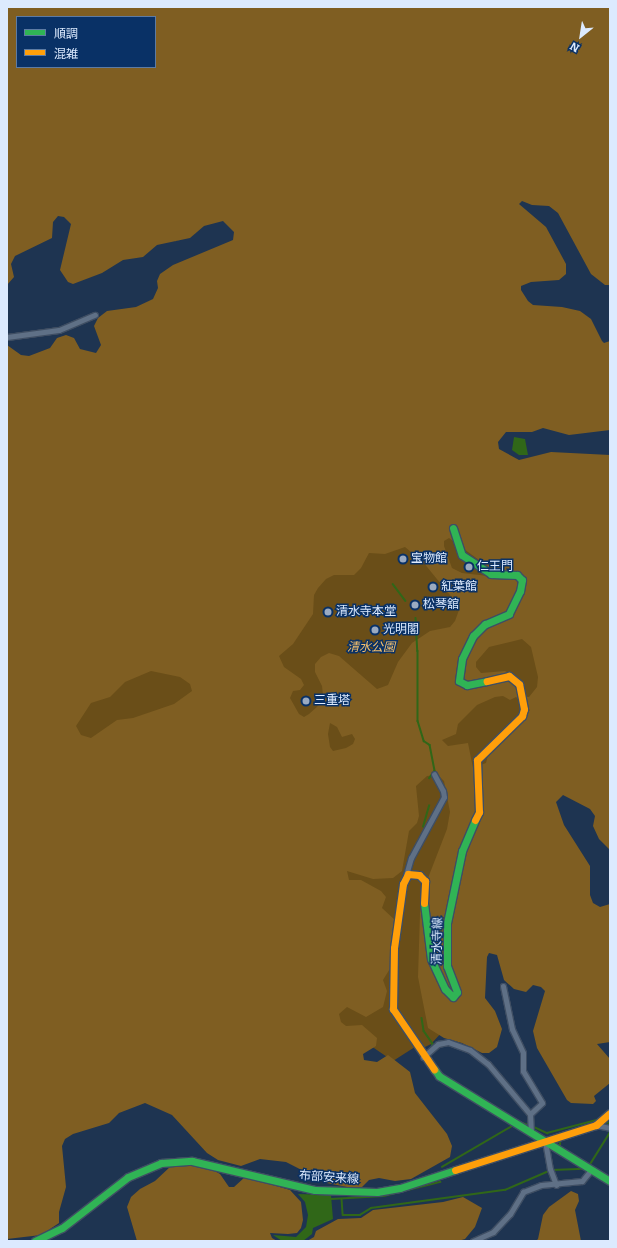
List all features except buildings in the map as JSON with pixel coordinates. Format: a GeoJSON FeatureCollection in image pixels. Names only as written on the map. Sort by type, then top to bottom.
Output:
{"type":"FeatureCollection","features":[{"type":"Feature","properties":{"kind":"main road","name":"清水寺線"},"geometry":{"type":"LineString","coordinates":[[406,875],[415,873],[425,881],[424,911],[431,959],[445,989],[453,997],[457,992],[447,966],[447,923],[462,851],[479,812],[480,800],[477,760],[522,716],[524,708],[520,684],[509,676],[467,685],[459,681],[458,674],[462,658],[473,636],[485,624],[509,614],[520,591],[522,580],[517,575],[492,574],[462,555],[458,549],[453,528]]}},
{"type":"Feature","properties":{"kind":"main road"},"geometry":{"type":"LineString","coordinates":[[406,875],[394,948],[391,1001],[396,1016],[438,1076],[610,1181]]}},
{"type":"Feature","properties":{"kind":"main road","name":"布部安来線"},"geometry":{"type":"LineString","coordinates":[[35,1241],[62,1228],[128,1177],[161,1163],[192,1161],[315,1190],[377,1192],[400,1188],[596,1125],[610,1113]]}},
{"type":"Feature","properties":{"kind":"street"},"geometry":{"type":"LineString","coordinates":[[7,337],[59,330],[95,315]]}},
{"type":"Feature","properties":{"kind":"street"},"geometry":{"type":"LineString","coordinates":[[406,875],[411,858],[444,797],[443,790],[434,774]]}},
{"type":"Feature","properties":{"kind":"street"},"geometry":{"type":"LineString","coordinates":[[503,986],[512,1029],[523,1053],[523,1071],[542,1103],[530,1114]]}},
{"type":"Feature","properties":{"kind":"street"},"geometry":{"type":"LineString","coordinates":[[424,1057],[438,1044],[448,1042],[470,1050],[488,1064],[530,1114],[531,1133]]}},
{"type":"Feature","properties":{"kind":"street"},"geometry":{"type":"LineString","coordinates":[[596,1125],[610,1128]]}},
{"type":"Feature","properties":{"kind":"street"},"geometry":{"type":"LineString","coordinates":[[545,1141],[550,1169],[556,1185]]}},
{"type":"Feature","properties":{"kind":"street"},"geometry":{"type":"LineString","coordinates":[[473,1241],[493,1232],[510,1214],[523,1192],[541,1185],[556,1185],[582,1181],[591,1170]]}},
{"type":"Feature","properties":{"kind":"green space","name":"清水公園"},"geometry":{"type":"Polygon","coordinates":[[[422,463],[559,666],[443,1031],[431,1044],[421,1049],[418,1045],[393,1061],[371,1046],[346,1036],[127,741],[77,739],[72,700],[422,463]]]}},
{"type":"Feature","properties":{"kind":"shaded area"},"geometry":{"type":"Polygon","coordinates":[[[7,7],[610,7],[610,285],[605,285],[591,274],[558,213],[549,206],[532,205],[522,201],[519,204],[546,227],[566,264],[566,274],[559,280],[531,282],[521,286],[521,290],[528,301],[533,305],[562,307],[580,311],[591,319],[604,343],[610,341],[610,430],[569,435],[543,428],[532,432],[506,432],[498,442],[499,449],[519,460],[551,452],[610,455],[610,850],[599,839],[593,826],[595,816],[590,809],[563,795],[556,802],[564,825],[590,866],[590,895],[593,903],[600,907],[610,904],[610,1042],[597,1044],[610,1059],[610,1083],[594,1096],[596,1101],[593,1104],[571,1103],[567,1100],[537,1048],[533,1031],[545,991],[541,987],[533,985],[526,992],[514,989],[504,980],[497,955],[489,953],[487,957],[485,998],[495,1011],[502,1029],[497,1047],[489,1053],[482,1053],[462,1043],[444,1038],[428,1028],[418,977],[420,913],[423,891],[447,829],[450,812],[444,781],[438,775],[427,776],[416,786],[419,816],[417,823],[409,831],[402,871],[393,878],[373,879],[347,871],[349,880],[361,880],[381,891],[386,897],[382,908],[396,921],[391,967],[383,980],[387,991],[383,1007],[366,1017],[347,1007],[339,1014],[341,1022],[346,1026],[362,1025],[377,1038],[376,1046],[363,1054],[364,1060],[377,1062],[388,1055],[410,1072],[415,1093],[447,1134],[452,1146],[450,1157],[411,1179],[395,1181],[379,1178],[369,1180],[362,1187],[347,1187],[327,1183],[286,1162],[260,1159],[241,1166],[218,1160],[207,1153],[172,1115],[145,1103],[119,1113],[109,1123],[73,1134],[65,1139],[62,1146],[66,1187],[59,1212],[59,1223],[41,1235],[7,1239],[7,345],[21,355],[29,356],[50,348],[57,338],[66,335],[74,338],[80,349],[96,353],[101,345],[94,326],[98,318],[107,311],[136,307],[153,299],[158,288],[157,281],[160,274],[173,265],[233,240],[234,232],[223,221],[204,226],[190,238],[157,245],[143,257],[123,260],[102,273],[73,284],[68,282],[60,270],[71,224],[64,217],[58,216],[53,222],[52,238],[15,256],[11,264],[14,277],[7,285],[7,7]],[[449,538],[444,541],[444,546],[452,568],[462,573],[488,576],[490,572],[479,560],[449,538]],[[405,547],[385,554],[369,553],[361,568],[354,575],[334,575],[326,579],[314,595],[313,614],[293,644],[279,656],[284,667],[301,679],[304,685],[300,690],[293,691],[290,698],[299,714],[304,717],[319,705],[323,695],[322,686],[315,672],[315,664],[321,657],[329,653],[339,656],[377,689],[388,685],[398,662],[412,643],[430,631],[450,627],[455,621],[459,610],[454,600],[423,562],[405,547]],[[522,639],[489,647],[476,662],[476,667],[481,673],[505,671],[518,678],[524,682],[524,687],[519,691],[521,696],[529,697],[537,687],[538,677],[531,647],[522,639]],[[151,671],[125,682],[110,697],[91,703],[76,726],[81,735],[91,738],[117,720],[133,718],[174,704],[192,691],[190,684],[180,677],[151,671]],[[503,696],[495,697],[477,705],[458,724],[456,734],[442,740],[448,746],[468,743],[473,768],[486,763],[489,751],[520,724],[530,710],[516,697],[510,700],[503,696]],[[330,723],[328,734],[330,747],[333,751],[346,748],[353,744],[355,739],[352,734],[342,737],[337,727],[330,723]]]}},
{"type":"Feature","properties":{"kind":"shaded area"},"geometry":{"type":"Polygon","coordinates":[[[514,437],[525,439],[528,455],[519,455],[512,450],[514,437]]]}},
{"type":"Feature","properties":{"kind":"shaded area"},"geometry":{"type":"Polygon","coordinates":[[[204,1165],[220,1174],[229,1187],[234,1187],[245,1177],[290,1190],[301,1202],[303,1220],[301,1228],[297,1233],[270,1233],[272,1238],[277,1241],[137,1241],[127,1207],[131,1197],[140,1189],[155,1181],[171,1166],[204,1165]]]}},
{"type":"Feature","properties":{"kind":"shaded area"},"geometry":{"type":"Polygon","coordinates":[[[571,1191],[578,1194],[579,1201],[575,1210],[581,1241],[536,1241],[538,1239],[543,1215],[549,1207],[571,1191]]]}},
{"type":"Feature","properties":{"kind":"shaded area"},"geometry":{"type":"Polygon","coordinates":[[[298,1194],[331,1195],[333,1219],[313,1228],[312,1234],[303,1241],[282,1241],[273,1235],[296,1237],[306,1227],[308,1215],[305,1202],[298,1194]]]}},
{"type":"Feature","properties":{"kind":"shaded area"},"geometry":{"type":"Polygon","coordinates":[[[463,1197],[482,1208],[475,1227],[465,1239],[458,1241],[307,1241],[314,1237],[316,1231],[338,1219],[361,1218],[373,1210],[443,1202],[463,1197]]]}},
{"type":"Feature","properties":{"kind":"waterway"},"geometry":{"type":"LineString","coordinates":[[393,584],[406,601]]}},
{"type":"Feature","properties":{"kind":"waterway"},"geometry":{"type":"LineString","coordinates":[[416,618],[418,651],[418,721],[424,741],[430,745],[435,771],[430,778]]}},
{"type":"Feature","properties":{"kind":"waterway"},"geometry":{"type":"LineString","coordinates":[[423,827],[429,806]]}},
{"type":"Feature","properties":{"kind":"waterway"},"geometry":{"type":"LineString","coordinates":[[422,1018],[424,1031],[433,1044],[432,1047]]}},
{"type":"Feature","properties":{"kind":"waterway"},"geometry":{"type":"LineString","coordinates":[[532,1126],[547,1133],[597,1120]]}},
{"type":"Feature","properties":{"kind":"waterway"},"geometry":{"type":"LineString","coordinates":[[519,1122],[529,1125]]}},
{"type":"Feature","properties":{"kind":"waterway"},"geometry":{"type":"LineString","coordinates":[[603,1122],[610,1123]]}},
{"type":"Feature","properties":{"kind":"waterway"},"geometry":{"type":"LineString","coordinates":[[442,1167],[514,1125]]}},
{"type":"Feature","properties":{"kind":"waterway"},"geometry":{"type":"LineString","coordinates":[[589,1166],[610,1133]]}},
{"type":"Feature","properties":{"kind":"waterway"},"geometry":{"type":"LineString","coordinates":[[560,1141],[560,1147]]}},
{"type":"Feature","properties":{"kind":"waterway"},"geometry":{"type":"LineString","coordinates":[[552,1170],[584,1169]]}},
{"type":"Feature","properties":{"kind":"waterway"},"geometry":{"type":"LineString","coordinates":[[342,1199],[343,1215],[360,1215],[371,1208],[505,1190],[549,1171]]}},
{"type":"Feature","properties":{"kind":"waterway"},"geometry":{"type":"LineString","coordinates":[[331,1199],[384,1196],[440,1182]]}},
{"type":"Feature","properties":{"kind":"traffic: fast"},"geometry":{"type":"LineString","coordinates":[[453,528],[462,555],[491,574],[517,575],[522,580],[520,591],[509,614],[485,624],[473,636],[462,659],[459,681],[467,685],[487,681]]}},
{"type":"Feature","properties":{"kind":"traffic: fast"},"geometry":{"type":"LineString","coordinates":[[424,903],[431,959],[445,989],[453,997],[457,992],[447,966],[447,923],[462,851],[475,820]]}},
{"type":"Feature","properties":{"kind":"traffic: fast"},"geometry":{"type":"LineString","coordinates":[[434,1069],[439,1076],[610,1181]]}},
{"type":"Feature","properties":{"kind":"traffic: fast"},"geometry":{"type":"LineString","coordinates":[[35,1241],[62,1228],[128,1177],[161,1163],[192,1161],[315,1190],[377,1192],[400,1188],[455,1170]]}},
{"type":"Feature","properties":{"kind":"traffic: slow"},"geometry":{"type":"LineString","coordinates":[[475,820],[479,812],[477,760],[522,716],[524,709],[519,684],[509,676],[487,681]]}},
{"type":"Feature","properties":{"kind":"traffic: slow"},"geometry":{"type":"LineString","coordinates":[[424,903],[425,881],[419,875],[408,874],[403,884],[394,948],[393,1009],[434,1069]]}},
{"type":"Feature","properties":{"kind":"traffic: slow"},"geometry":{"type":"LineString","coordinates":[[455,1170],[596,1125],[610,1113]]}},
{"type":"Feature","properties":{"kind":"place","name":"宝物館"},"geometry":{"type":"Point","coordinates":[403,559]}},
{"type":"Feature","properties":{"kind":"place","name":"仁王門"},"geometry":{"type":"Point","coordinates":[469,567]}},
{"type":"Feature","properties":{"kind":"place","name":"紅葉館"},"geometry":{"type":"Point","coordinates":[433,587]}},
{"type":"Feature","properties":{"kind":"place","name":"松琴舘"},"geometry":{"type":"Point","coordinates":[415,605]}},
{"type":"Feature","properties":{"kind":"place","name":"清水寺本堂"},"geometry":{"type":"Point","coordinates":[328,612]}},
{"type":"Feature","properties":{"kind":"place","name":"光明閣"},"geometry":{"type":"Point","coordinates":[375,630]}},
{"type":"Feature","properties":{"kind":"place","name":"三重塔"},"geometry":{"type":"Point","coordinates":[306,701]}}]}
